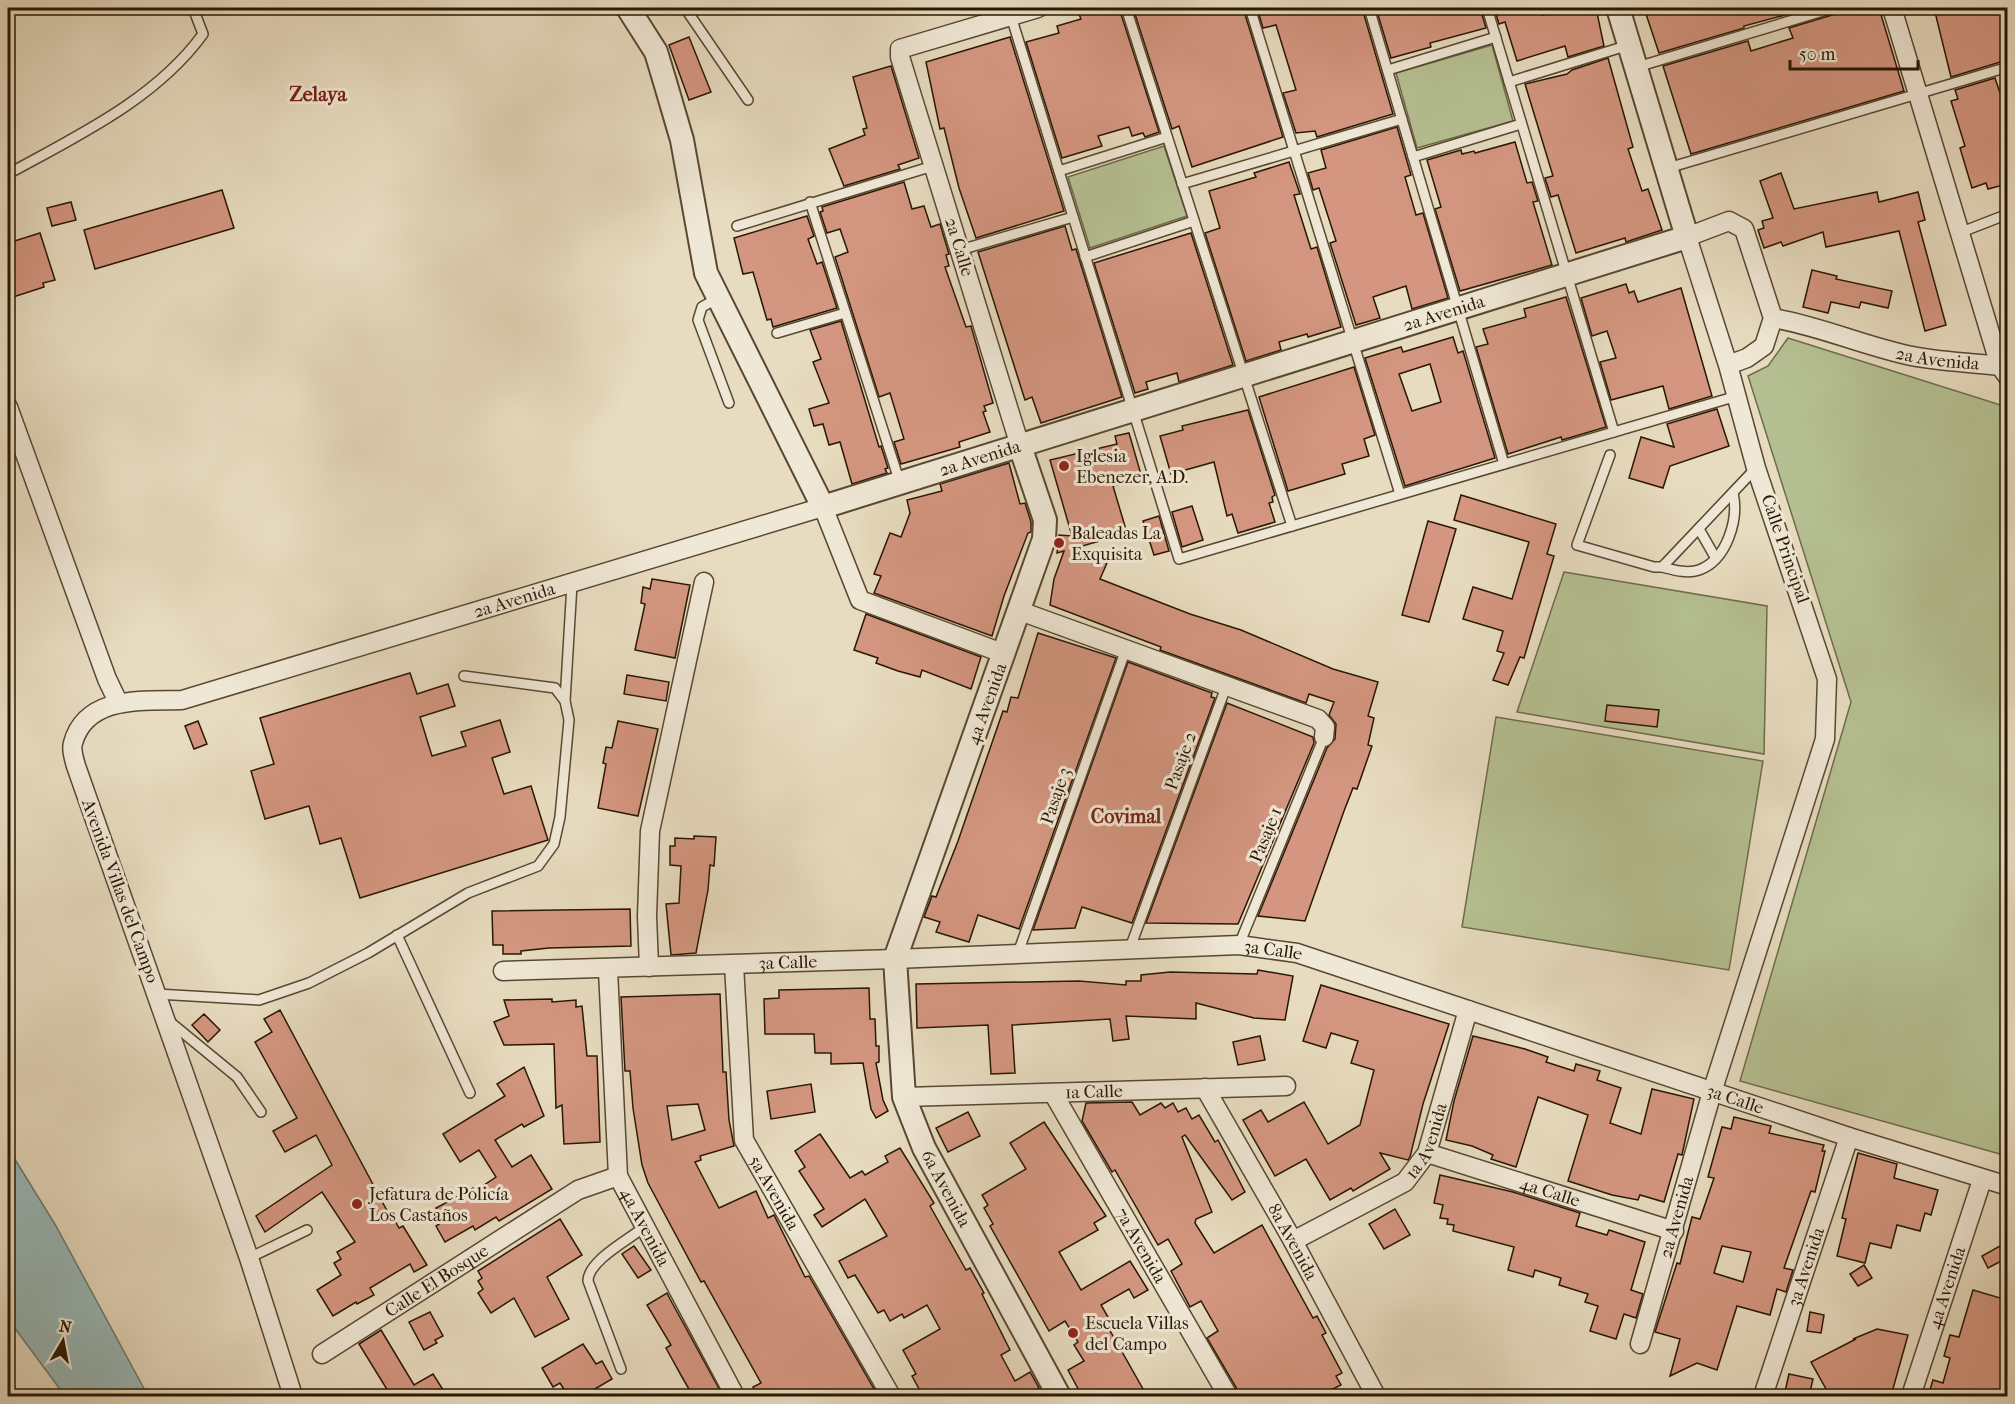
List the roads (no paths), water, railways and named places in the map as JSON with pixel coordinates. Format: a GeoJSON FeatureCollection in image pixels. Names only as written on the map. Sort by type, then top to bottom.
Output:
{"type":"FeatureCollection","features":[{"type":"Feature","properties":{"kind":"street"},"geometry":{"type":"LineString","coordinates":[[628,8],[656,52],[665,82],[682,140],[706,273],[823,507],[860,600],[1005,654]]}},
{"type":"Feature","properties":{"kind":"street"},"geometry":{"type":"LineString","coordinates":[[1010,12],[1038,8]]}},
{"type":"Feature","properties":{"kind":"street","name":"Calle Principal"},"geometry":{"type":"LineString","coordinates":[[1618,8],[1728,365],[1756,468],[1811,624],[1827,679],[1825,740],[1712,1092]]}},
{"type":"Feature","properties":{"kind":"street"},"geometry":{"type":"LineString","coordinates":[[1892,8],[1959,233],[2004,372]]}},
{"type":"Feature","properties":{"kind":"street","name":"2a Calle"},"geometry":{"type":"LineString","coordinates":[[1010,12],[900,49],[900,57],[1020,446]]}},
{"type":"Feature","properties":{"kind":"street","name":"2a Avenida"},"geometry":{"type":"LineString","coordinates":[[118,702],[182,700],[572,584],[1459,309],[1687,237],[1729,221],[1744,229],[1773,318],[1811,325],[1907,355],[2004,372]]}},
{"type":"Feature","properties":{"kind":"street"},"geometry":{"type":"LineString","coordinates":[[1728,365],[1748,358],[1764,346],[1773,318]]}},
{"type":"Feature","properties":{"kind":"street"},"geometry":{"type":"LineString","coordinates":[[8,407],[107,679],[118,702]]}},
{"type":"Feature","properties":{"kind":"street","name":"4a Avenida"},"geometry":{"type":"LineString","coordinates":[[895,959],[1042,545],[1045,526],[1020,446]]}},
{"type":"Feature","properties":{"kind":"street"},"geometry":{"type":"LineString","coordinates":[[649,967],[647,916],[650,831],[704,582]]}},
{"type":"Feature","properties":{"kind":"street"},"geometry":{"type":"LineString","coordinates":[[1020,611],[1318,719],[1325,727],[1324,737]]}},
{"type":"Feature","properties":{"kind":"street","name":"Avenida Villas del Campo"},"geometry":{"type":"LineString","coordinates":[[118,702],[98,711],[81,726],[72,744],[76,766],[249,1258],[293,1396]]}},
{"type":"Feature","properties":{"kind":"street","name":"3a Calle"},"geometry":{"type":"LineString","coordinates":[[503,971],[608,970],[1239,945],[1297,953],[1849,1137],[2007,1186]]}},
{"type":"Feature","properties":{"kind":"street","name":"6a Avenida"},"geometry":{"type":"LineString","coordinates":[[895,959],[904,1097],[924,1148],[1059,1396]]}},
{"type":"Feature","properties":{"kind":"street","name":"5a Avenida"},"geometry":{"type":"LineString","coordinates":[[734,964],[744,1140],[891,1396]]}},
{"type":"Feature","properties":{"kind":"street","name":"4a Avenida"},"geometry":{"type":"LineString","coordinates":[[608,970],[618,1176],[643,1228],[735,1396]]}},
{"type":"Feature","properties":{"kind":"street","name":"1a Avenida"},"geometry":{"type":"LineString","coordinates":[[1293,1241],[1405,1182],[1427,1153],[1468,1010]]}},
{"type":"Feature","properties":{"kind":"street","name":"1a Calle"},"geometry":{"type":"LineString","coordinates":[[904,1097],[1286,1086]]}},
{"type":"Feature","properties":{"kind":"street","name":"8a Avenida"},"geometry":{"type":"LineString","coordinates":[[1205,1088],[1293,1241],[1376,1396]]}},
{"type":"Feature","properties":{"kind":"street","name":"2a Avenida"},"geometry":{"type":"LineString","coordinates":[[1640,1344],[1712,1092]]}},
{"type":"Feature","properties":{"kind":"street","name":"7a Avenida"},"geometry":{"type":"LineString","coordinates":[[1053,1093],[1228,1396]]}},
{"type":"Feature","properties":{"kind":"street","name":"3a Avenida"},"geometry":{"type":"LineString","coordinates":[[1763,1396],[1849,1137]]}},
{"type":"Feature","properties":{"kind":"street","name":"4a Calle"},"geometry":{"type":"LineString","coordinates":[[1427,1153],[1674,1231]]}},
{"type":"Feature","properties":{"kind":"street","name":"Calle El Bosque"},"geometry":{"type":"LineString","coordinates":[[321,1354],[578,1190],[618,1176]]}},
{"type":"Feature","properties":{"kind":"street","name":"4a Avenida"},"geometry":{"type":"LineString","coordinates":[[1911,1396],[1982,1180]]}},
{"type":"Feature","properties":{"kind":"lane"},"geometry":{"type":"LineString","coordinates":[[8,174],[122,110],[160,80],[193,48],[203,34],[193,8]]}},
{"type":"Feature","properties":{"kind":"lane"},"geometry":{"type":"LineString","coordinates":[[685,8],[748,100]]}},
{"type":"Feature","properties":{"kind":"lane"},"geometry":{"type":"LineString","coordinates":[[1126,8],[1292,526]]}},
{"type":"Feature","properties":{"kind":"lane"},"geometry":{"type":"LineString","coordinates":[[1250,8],[1400,494]]}},
{"type":"Feature","properties":{"kind":"lane"},"geometry":{"type":"LineString","coordinates":[[1369,8],[1504,464]]}},
{"type":"Feature","properties":{"kind":"lane"},"geometry":{"type":"LineString","coordinates":[[1487,8],[1614,432]]}},
{"type":"Feature","properties":{"kind":"lane"},"geometry":{"type":"LineString","coordinates":[[1636,67],[1833,8]]}},
{"type":"Feature","properties":{"kind":"lane"},"geometry":{"type":"LineString","coordinates":[[1010,12],[1179,559],[1737,396]]}},
{"type":"Feature","properties":{"kind":"lane"},"geometry":{"type":"LineString","coordinates":[[1388,70],[1496,37]]}},
{"type":"Feature","properties":{"kind":"lane"},"geometry":{"type":"LineString","coordinates":[[1509,82],[1629,45]]}},
{"type":"Feature","properties":{"kind":"lane"},"geometry":{"type":"LineString","coordinates":[[1667,168],[2007,67]]}},
{"type":"Feature","properties":{"kind":"lane"},"geometry":{"type":"LineString","coordinates":[[1182,184],[1402,119]]}},
{"type":"Feature","properties":{"kind":"lane"},"geometry":{"type":"LineString","coordinates":[[1413,157],[1521,124]]}},
{"type":"Feature","properties":{"kind":"lane"},"geometry":{"type":"LineString","coordinates":[[1059,171],[1167,137]]}},
{"type":"Feature","properties":{"kind":"lane"},"geometry":{"type":"LineString","coordinates":[[737,226],[933,166]]}},
{"type":"Feature","properties":{"kind":"lane"},"geometry":{"type":"LineString","coordinates":[[810,202],[900,483]]}},
{"type":"Feature","properties":{"kind":"lane"},"geometry":{"type":"LineString","coordinates":[[1959,233],[2007,214]]}},
{"type":"Feature","properties":{"kind":"lane"},"geometry":{"type":"LineString","coordinates":[[960,250],[1073,217]]}},
{"type":"Feature","properties":{"kind":"lane"},"geometry":{"type":"LineString","coordinates":[[1085,257],[1194,221]]}},
{"type":"Feature","properties":{"kind":"lane"},"geometry":{"type":"LineString","coordinates":[[719,298],[702,307],[698,320],[729,403]]}},
{"type":"Feature","properties":{"kind":"lane"},"geometry":{"type":"LineString","coordinates":[[777,333],[845,313]]}},
{"type":"Feature","properties":{"kind":"lane"},"geometry":{"type":"LineString","coordinates":[[1610,455],[1577,545],[1654,567],[1687,573],[1701,570],[1715,557],[1732,534],[1736,507],[1733,493]]}},
{"type":"Feature","properties":{"kind":"lane"},"geometry":{"type":"LineString","coordinates":[[1662,567],[1756,468]]}},
{"type":"Feature","properties":{"kind":"lane"},"geometry":{"type":"LineString","coordinates":[[1699,529],[1715,557]]}},
{"type":"Feature","properties":{"kind":"lane"},"geometry":{"type":"LineString","coordinates":[[157,994],[259,1000],[309,983],[468,893],[538,866],[554,844],[560,817],[569,720],[565,701],[572,584]]}},
{"type":"Feature","properties":{"kind":"lane","name":"Pasaje 3"},"geometry":{"type":"LineString","coordinates":[[1018,953],[1126,649]]}},
{"type":"Feature","properties":{"kind":"lane"},"geometry":{"type":"LineString","coordinates":[[464,676],[555,688],[565,701]]}},
{"type":"Feature","properties":{"kind":"lane","name":"Pasaje 2"},"geometry":{"type":"LineString","coordinates":[[1130,948],[1226,687]]}},
{"type":"Feature","properties":{"kind":"lane","name":"Pasaje 1"},"geometry":{"type":"LineString","coordinates":[[1239,945],[1324,737]]}},
{"type":"Feature","properties":{"kind":"lane"},"geometry":{"type":"LineString","coordinates":[[397,935],[470,1093]]}},
{"type":"Feature","properties":{"kind":"lane"},"geometry":{"type":"LineString","coordinates":[[164,1017],[237,1077],[261,1112]]}},
{"type":"Feature","properties":{"kind":"lane"},"geometry":{"type":"LineString","coordinates":[[621,1369],[588,1281],[588,1273],[598,1262],[643,1228]]}},
{"type":"Feature","properties":{"kind":"lane"},"geometry":{"type":"LineString","coordinates":[[249,1258],[307,1230]]}},
{"type":"Feature","properties":{"kind":"water"},"geometry":{"type":"Polygon","coordinates":[[[8,1148],[56,1226],[148,1396],[65,1396],[8,1319],[8,1148]]]}},
{"type":"Feature","properties":{"kind":"place","name":"Iglesia Ebenezer, A.D."},"geometry":{"type":"Point","coordinates":[1064,466]}},
{"type":"Feature","properties":{"kind":"place","name":"Baleadas La Exquisita"},"geometry":{"type":"Point","coordinates":[1059,543]}},
{"type":"Feature","properties":{"kind":"place","name":"Jefatura de Policía Los Castaños"},"geometry":{"type":"Point","coordinates":[357,1204]}},
{"type":"Feature","properties":{"kind":"place","name":"Escuela Villas del Campo"},"geometry":{"type":"Point","coordinates":[1073,1333]}},
{"type":"Feature","properties":{"kind":"district","name":"Zelaya"},"geometry":{"type":"Point","coordinates":[318,94]}},
{"type":"Feature","properties":{"kind":"district","name":"Covimal"},"geometry":{"type":"Point","coordinates":[1126,816]}}]}
